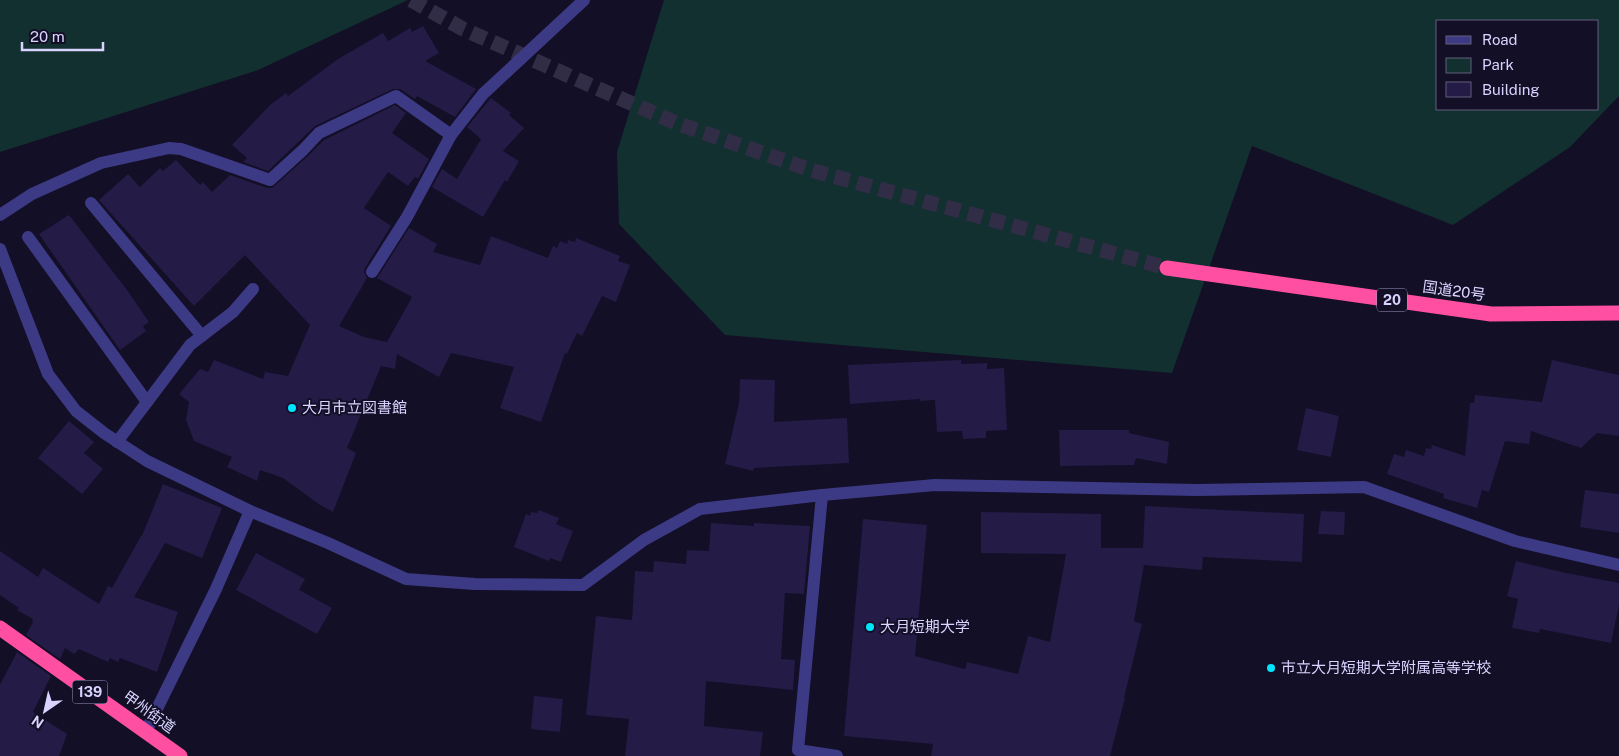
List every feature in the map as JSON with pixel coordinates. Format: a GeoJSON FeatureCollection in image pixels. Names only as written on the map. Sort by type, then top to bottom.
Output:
{"type":"FeatureCollection","features":[{"type":"Feature","properties":{"kind":"highway","name":"国道20号"},"geometry":{"type":"LineString","coordinates":[[1167,268],[1491,314],[1619,313]]}},
{"type":"Feature","properties":{"kind":"highway","name":"甲州街道"},"geometry":{"type":"LineString","coordinates":[[0,628],[180,756]]}},
{"type":"Feature","properties":{"kind":"street"},"geometry":{"type":"LineString","coordinates":[[372,272],[407,217],[452,135],[483,94],[584,0]]}},
{"type":"Feature","properties":{"kind":"street"},"geometry":{"type":"LineString","coordinates":[[0,215],[32,194],[101,163],[169,148],[181,149],[270,180],[319,133],[396,96],[452,135]]}},
{"type":"Feature","properties":{"kind":"street"},"geometry":{"type":"LineString","coordinates":[[91,202],[202,336]]}},
{"type":"Feature","properties":{"kind":"street"},"geometry":{"type":"LineString","coordinates":[[28,237],[147,402]]}},
{"type":"Feature","properties":{"kind":"street"},"geometry":{"type":"LineString","coordinates":[[0,249],[48,374],[76,411],[117,442],[147,461],[250,510],[328,542],[406,579],[475,584],[583,585],[644,540],[700,509],[822,494],[935,485],[1197,490],[1364,486],[1515,541],[1619,565]]}},
{"type":"Feature","properties":{"kind":"street"},"geometry":{"type":"LineString","coordinates":[[117,442],[190,345],[233,312],[253,289]]}},
{"type":"Feature","properties":{"kind":"street"},"geometry":{"type":"LineString","coordinates":[[822,494],[798,750],[837,756]]}},
{"type":"Feature","properties":{"kind":"street"},"geometry":{"type":"LineString","coordinates":[[146,731],[216,589],[250,510]]}},
{"type":"Feature","properties":{"kind":"green space"},"geometry":{"type":"Polygon","coordinates":[[[0,0],[408,0],[258,70],[0,152],[0,0]]]}},
{"type":"Feature","properties":{"kind":"green space"},"geometry":{"type":"Polygon","coordinates":[[[664,0],[1619,0],[1619,96],[1570,147],[1453,225],[1252,146],[1172,373],[725,335],[619,224],[617,152],[664,0]]]}},
{"type":"Feature","properties":{"kind":"building"},"geometry":{"type":"Polygon","coordinates":[[[423,26],[439,53],[425,61],[476,89],[455,117],[417,96],[415,99],[400,89],[393,89],[315,126],[268,171],[243,162],[247,158],[232,145],[270,105],[286,93],[288,96],[338,59],[383,33],[388,41],[410,28],[412,32],[423,26]]]}},
{"type":"Feature","properties":{"kind":"building"},"geometry":{"type":"Polygon","coordinates":[[[491,98],[511,113],[509,115],[524,128],[503,151],[519,161],[507,182],[505,180],[483,217],[432,187],[442,169],[457,179],[481,139],[467,127],[491,98]]]}},
{"type":"Feature","properties":{"kind":"building"},"geometry":{"type":"Polygon","coordinates":[[[395,105],[406,113],[392,133],[429,159],[418,179],[415,177],[408,186],[388,172],[364,208],[391,226],[365,268],[364,272],[367,278],[339,326],[364,337],[387,342],[412,297],[377,278],[409,228],[437,244],[433,252],[480,265],[491,236],[548,258],[553,246],[557,248],[560,241],[567,244],[568,240],[575,242],[576,238],[620,256],[618,261],[630,265],[616,302],[602,296],[582,336],[577,333],[567,354],[565,353],[541,422],[500,408],[514,367],[451,353],[439,377],[397,354],[395,369],[381,366],[347,448],[356,453],[333,512],[320,505],[283,478],[260,470],[257,481],[227,467],[232,457],[194,441],[186,420],[189,402],[179,394],[200,369],[208,372],[214,360],[263,379],[265,372],[288,376],[310,325],[245,255],[194,306],[99,200],[128,174],[140,187],[160,168],[163,171],[176,160],[200,185],[203,182],[212,192],[230,175],[272,188],[324,140],[395,105]]]}},
{"type":"Feature","properties":{"kind":"building"},"geometry":{"type":"Polygon","coordinates":[[[69,215],[127,290],[149,322],[143,326],[146,331],[120,350],[39,234],[69,215]]]}},
{"type":"Feature","properties":{"kind":"building"},"geometry":{"type":"Polygon","coordinates":[[[961,360],[961,364],[987,363],[987,369],[1004,368],[1007,430],[986,431],[986,438],[963,439],[962,431],[937,432],[935,400],[920,401],[920,399],[850,404],[848,365],[961,360]]]}},
{"type":"Feature","properties":{"kind":"building"},"geometry":{"type":"Polygon","coordinates":[[[1552,360],[1619,375],[1619,436],[1597,433],[1581,448],[1531,431],[1529,444],[1505,441],[1489,492],[1482,490],[1477,508],[1443,498],[1444,494],[1387,474],[1394,454],[1404,457],[1406,450],[1424,456],[1426,448],[1431,449],[1432,445],[1465,456],[1470,403],[1474,403],[1475,395],[1542,402],[1552,360]]]}},
{"type":"Feature","properties":{"kind":"building"},"geometry":{"type":"Polygon","coordinates":[[[740,379],[775,380],[774,422],[847,418],[849,463],[754,468],[753,471],[725,464],[739,403],[740,379]]]}},
{"type":"Feature","properties":{"kind":"building"},"geometry":{"type":"Polygon","coordinates":[[[1306,408],[1339,416],[1331,457],[1297,450],[1306,408]]]}},
{"type":"Feature","properties":{"kind":"building"},"geometry":{"type":"Polygon","coordinates":[[[69,421],[94,442],[84,453],[103,469],[82,494],[38,458],[69,421]]]}},
{"type":"Feature","properties":{"kind":"building"},"geometry":{"type":"Polygon","coordinates":[[[1059,430],[1129,430],[1129,433],[1169,442],[1167,464],[1136,458],[1134,465],[1060,466],[1059,430]]]}},
{"type":"Feature","properties":{"kind":"building"},"geometry":{"type":"Polygon","coordinates":[[[163,484],[222,508],[202,558],[165,543],[134,597],[178,612],[157,672],[120,658],[118,662],[110,658],[108,662],[79,649],[74,654],[65,648],[60,659],[26,635],[33,619],[17,610],[19,608],[0,595],[0,551],[38,577],[43,568],[99,604],[108,586],[112,588],[142,536],[163,484]]]}},
{"type":"Feature","properties":{"kind":"building"},"geometry":{"type":"Polygon","coordinates":[[[1585,490],[1619,494],[1619,533],[1580,527],[1585,490]]]}},
{"type":"Feature","properties":{"kind":"building"},"geometry":{"type":"Polygon","coordinates":[[[1145,506],[1304,514],[1302,562],[1203,557],[1202,570],[1144,565],[1134,621],[1142,624],[1110,756],[931,756],[933,744],[844,736],[863,519],[927,525],[915,656],[965,669],[967,662],[1018,674],[1028,636],[1050,642],[1066,554],[981,553],[981,512],[1101,514],[1101,548],[1143,548],[1145,506]]]}},
{"type":"Feature","properties":{"kind":"building"},"geometry":{"type":"Polygon","coordinates":[[[539,510],[559,518],[556,524],[573,531],[561,562],[550,558],[549,561],[514,547],[526,514],[530,516],[531,512],[537,513],[539,510]]]}},
{"type":"Feature","properties":{"kind":"building"},"geometry":{"type":"Polygon","coordinates":[[[1321,511],[1345,512],[1344,535],[1318,534],[1321,511]]]}},
{"type":"Feature","properties":{"kind":"building"},"geometry":{"type":"Polygon","coordinates":[[[711,523],[754,526],[754,523],[810,526],[804,594],[785,593],[781,659],[795,660],[793,690],[706,681],[704,726],[763,732],[760,756],[625,756],[629,719],[586,715],[596,616],[632,620],[635,571],[653,572],[654,561],[686,564],[687,550],[709,551],[711,523]]]}},
{"type":"Feature","properties":{"kind":"building"},"geometry":{"type":"Polygon","coordinates":[[[256,553],[305,579],[299,590],[332,608],[317,634],[236,590],[256,553]]]}},
{"type":"Feature","properties":{"kind":"building"},"geometry":{"type":"Polygon","coordinates":[[[1516,561],[1619,583],[1619,605],[1611,643],[1540,629],[1539,633],[1512,628],[1518,599],[1507,596],[1516,561]]]}},
{"type":"Feature","properties":{"kind":"building"},"geometry":{"type":"Polygon","coordinates":[[[17,652],[51,676],[33,712],[67,734],[59,756],[0,756],[0,685],[17,652]]]}},
{"type":"Feature","properties":{"kind":"building"},"geometry":{"type":"Polygon","coordinates":[[[534,696],[563,699],[560,732],[531,729],[534,696]]]}},
{"type":"Feature","properties":{"kind":"tunnel"},"geometry":{"type":"LineString","coordinates":[[411,0],[463,29],[676,123],[811,170],[1167,268]]}},
{"type":"Feature","properties":{"kind":"place","name":"大月市立図書館"},"geometry":{"type":"Point","coordinates":[292,408]}},
{"type":"Feature","properties":{"kind":"place","name":"大月短期大学"},"geometry":{"type":"Point","coordinates":[870,627]}},
{"type":"Feature","properties":{"kind":"place","name":"市立大月短期大学附属高等学校"},"geometry":{"type":"Point","coordinates":[1271,668]}}]}
